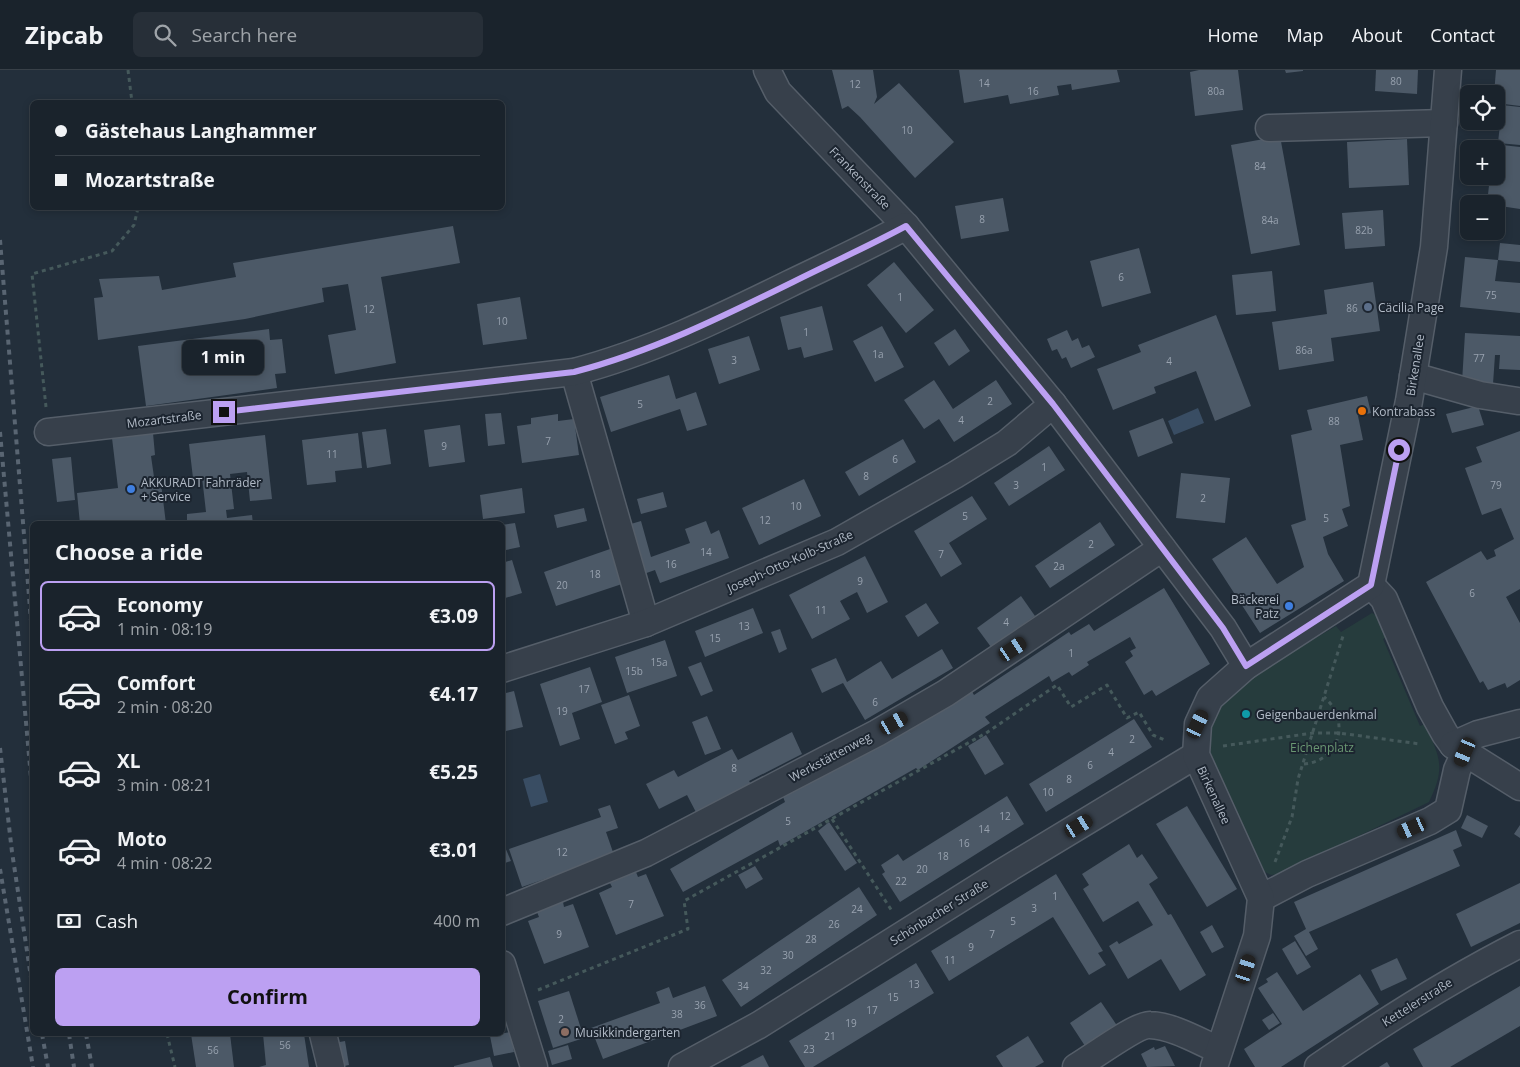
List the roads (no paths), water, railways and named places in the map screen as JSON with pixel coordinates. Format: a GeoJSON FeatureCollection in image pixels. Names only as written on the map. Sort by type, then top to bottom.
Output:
{"type":"FeatureCollection","features":[{"type":"Feature","properties":{"kind":"street","name":"Frankenstraße"},"geometry":{"type":"LineString","coordinates":[[767,70],[778,92],[906,226],[1053,404],[1223,628],[1246,666]]}},
{"type":"Feature","properties":{"kind":"street","name":"Birkenallee"},"geometry":{"type":"LineString","coordinates":[[1261,898],[1196,755],[1198,724],[1210,698],[1246,666],[1371,585],[1413,376],[1434,247],[1448,70]]}},
{"type":"Feature","properties":{"kind":"street"},"geometry":{"type":"LineString","coordinates":[[1269,128],[1444,123]]}},
{"type":"Feature","properties":{"kind":"street","name":"Mozartstraße"},"geometry":{"type":"LineString","coordinates":[[48,432],[574,372],[596,366],[699,328],[865,248],[906,226]]}},
{"type":"Feature","properties":{"kind":"street"},"geometry":{"type":"LineString","coordinates":[[574,372],[646,623]]}},
{"type":"Feature","properties":{"kind":"street"},"geometry":{"type":"LineString","coordinates":[[1413,376],[1480,395],[1518,401]]}},
{"type":"Feature","properties":{"kind":"street","name":"Joseph-Otto-Kolb-Straße"},"geometry":{"type":"LineString","coordinates":[[505,668],[646,623],[837,542],[999,448],[1053,404]]}},
{"type":"Feature","properties":{"kind":"street","name":"Werkstättenweg"},"geometry":{"type":"LineString","coordinates":[[505,911],[646,853],[877,733],[946,693],[1162,548]]}},
{"type":"Feature","properties":{"kind":"street"},"geometry":{"type":"LineString","coordinates":[[1371,585],[1384,599],[1430,706],[1459,748],[1520,787]]}},
{"type":"Feature","properties":{"kind":"street"},"geometry":{"type":"LineString","coordinates":[[1076,1067],[1133,1031],[1148,1024],[1164,1027],[1217,1058],[1257,936],[1261,898],[1307,874],[1430,821],[1448,810],[1457,770],[1459,748],[1478,734],[1520,723]]}},
{"type":"Feature","properties":{"kind":"street","name":"Schönbacher Straße"},"geometry":{"type":"LineString","coordinates":[[682,1067],[759,1025],[906,932],[1196,755]]}},
{"type":"Feature","properties":{"kind":"street","name":"Kettelerstraße"},"geometry":{"type":"LineString","coordinates":[[1318,1067],[1374,1028],[1457,976],[1520,944]]}},
{"type":"Feature","properties":{"kind":"street"},"geometry":{"type":"LineString","coordinates":[[505,973],[534,1067]]}},
{"type":"Feature","properties":{"kind":"street"},"geometry":{"type":"LineString","coordinates":[[324,1036],[331,1067]]}},
{"type":"Feature","properties":{"kind":"water"},"geometry":{"type":"Polygon","coordinates":[[[1198,408],[1204,423],[1174,435],[1168,421],[1198,408]]]}},
{"type":"Feature","properties":{"kind":"water"},"geometry":{"type":"Polygon","coordinates":[[[540,774],[548,802],[531,807],[523,779],[540,774]]]}},
{"type":"Feature","properties":{"kind":"railway"},"geometry":{"type":"LineString","coordinates":[[0,240],[30,608]]}},
{"type":"Feature","properties":{"kind":"railway"},"geometry":{"type":"LineString","coordinates":[[0,432],[30,767]]}},
{"type":"Feature","properties":{"kind":"railway"},"geometry":{"type":"LineString","coordinates":[[0,748],[12,852],[30,971]]}},
{"type":"Feature","properties":{"kind":"railway"},"geometry":{"type":"LineString","coordinates":[[0,869],[33,1067]]}},
{"type":"Feature","properties":{"kind":"railway"},"geometry":{"type":"LineString","coordinates":[[42,1036],[48,1067]]}},
{"type":"Feature","properties":{"kind":"railway"},"geometry":{"type":"LineString","coordinates":[[69,1036],[74,1067]]}},
{"type":"Feature","properties":{"kind":"railway"},"geometry":{"type":"LineString","coordinates":[[86,1036],[92,1067]]}},
{"type":"Feature","properties":{"kind":"place","name":"Cäcilia Page"},"geometry":{"type":"Point","coordinates":[1368,307]}},
{"type":"Feature","properties":{"kind":"place","name":"Kontrabass"},"geometry":{"type":"Point","coordinates":[1362,411]}},
{"type":"Feature","properties":{"kind":"place","name":"AKKURADT Fahrräder + Service"},"geometry":{"type":"Point","coordinates":[131,489]}},
{"type":"Feature","properties":{"kind":"place","name":"Bäckerei Patz"},"geometry":{"type":"Point","coordinates":[1289,606]}},
{"type":"Feature","properties":{"kind":"place","name":"Geigenbauerdenkmal"},"geometry":{"type":"Point","coordinates":[1246,714]}},
{"type":"Feature","properties":{"kind":"place","name":"Musikkindergarten"},"geometry":{"type":"Point","coordinates":[565,1032]}},
{"type":"Feature","properties":{"kind":"park label","name":"Eichenplatz"},"geometry":{"type":"Point","coordinates":[1322,747]}}]}
